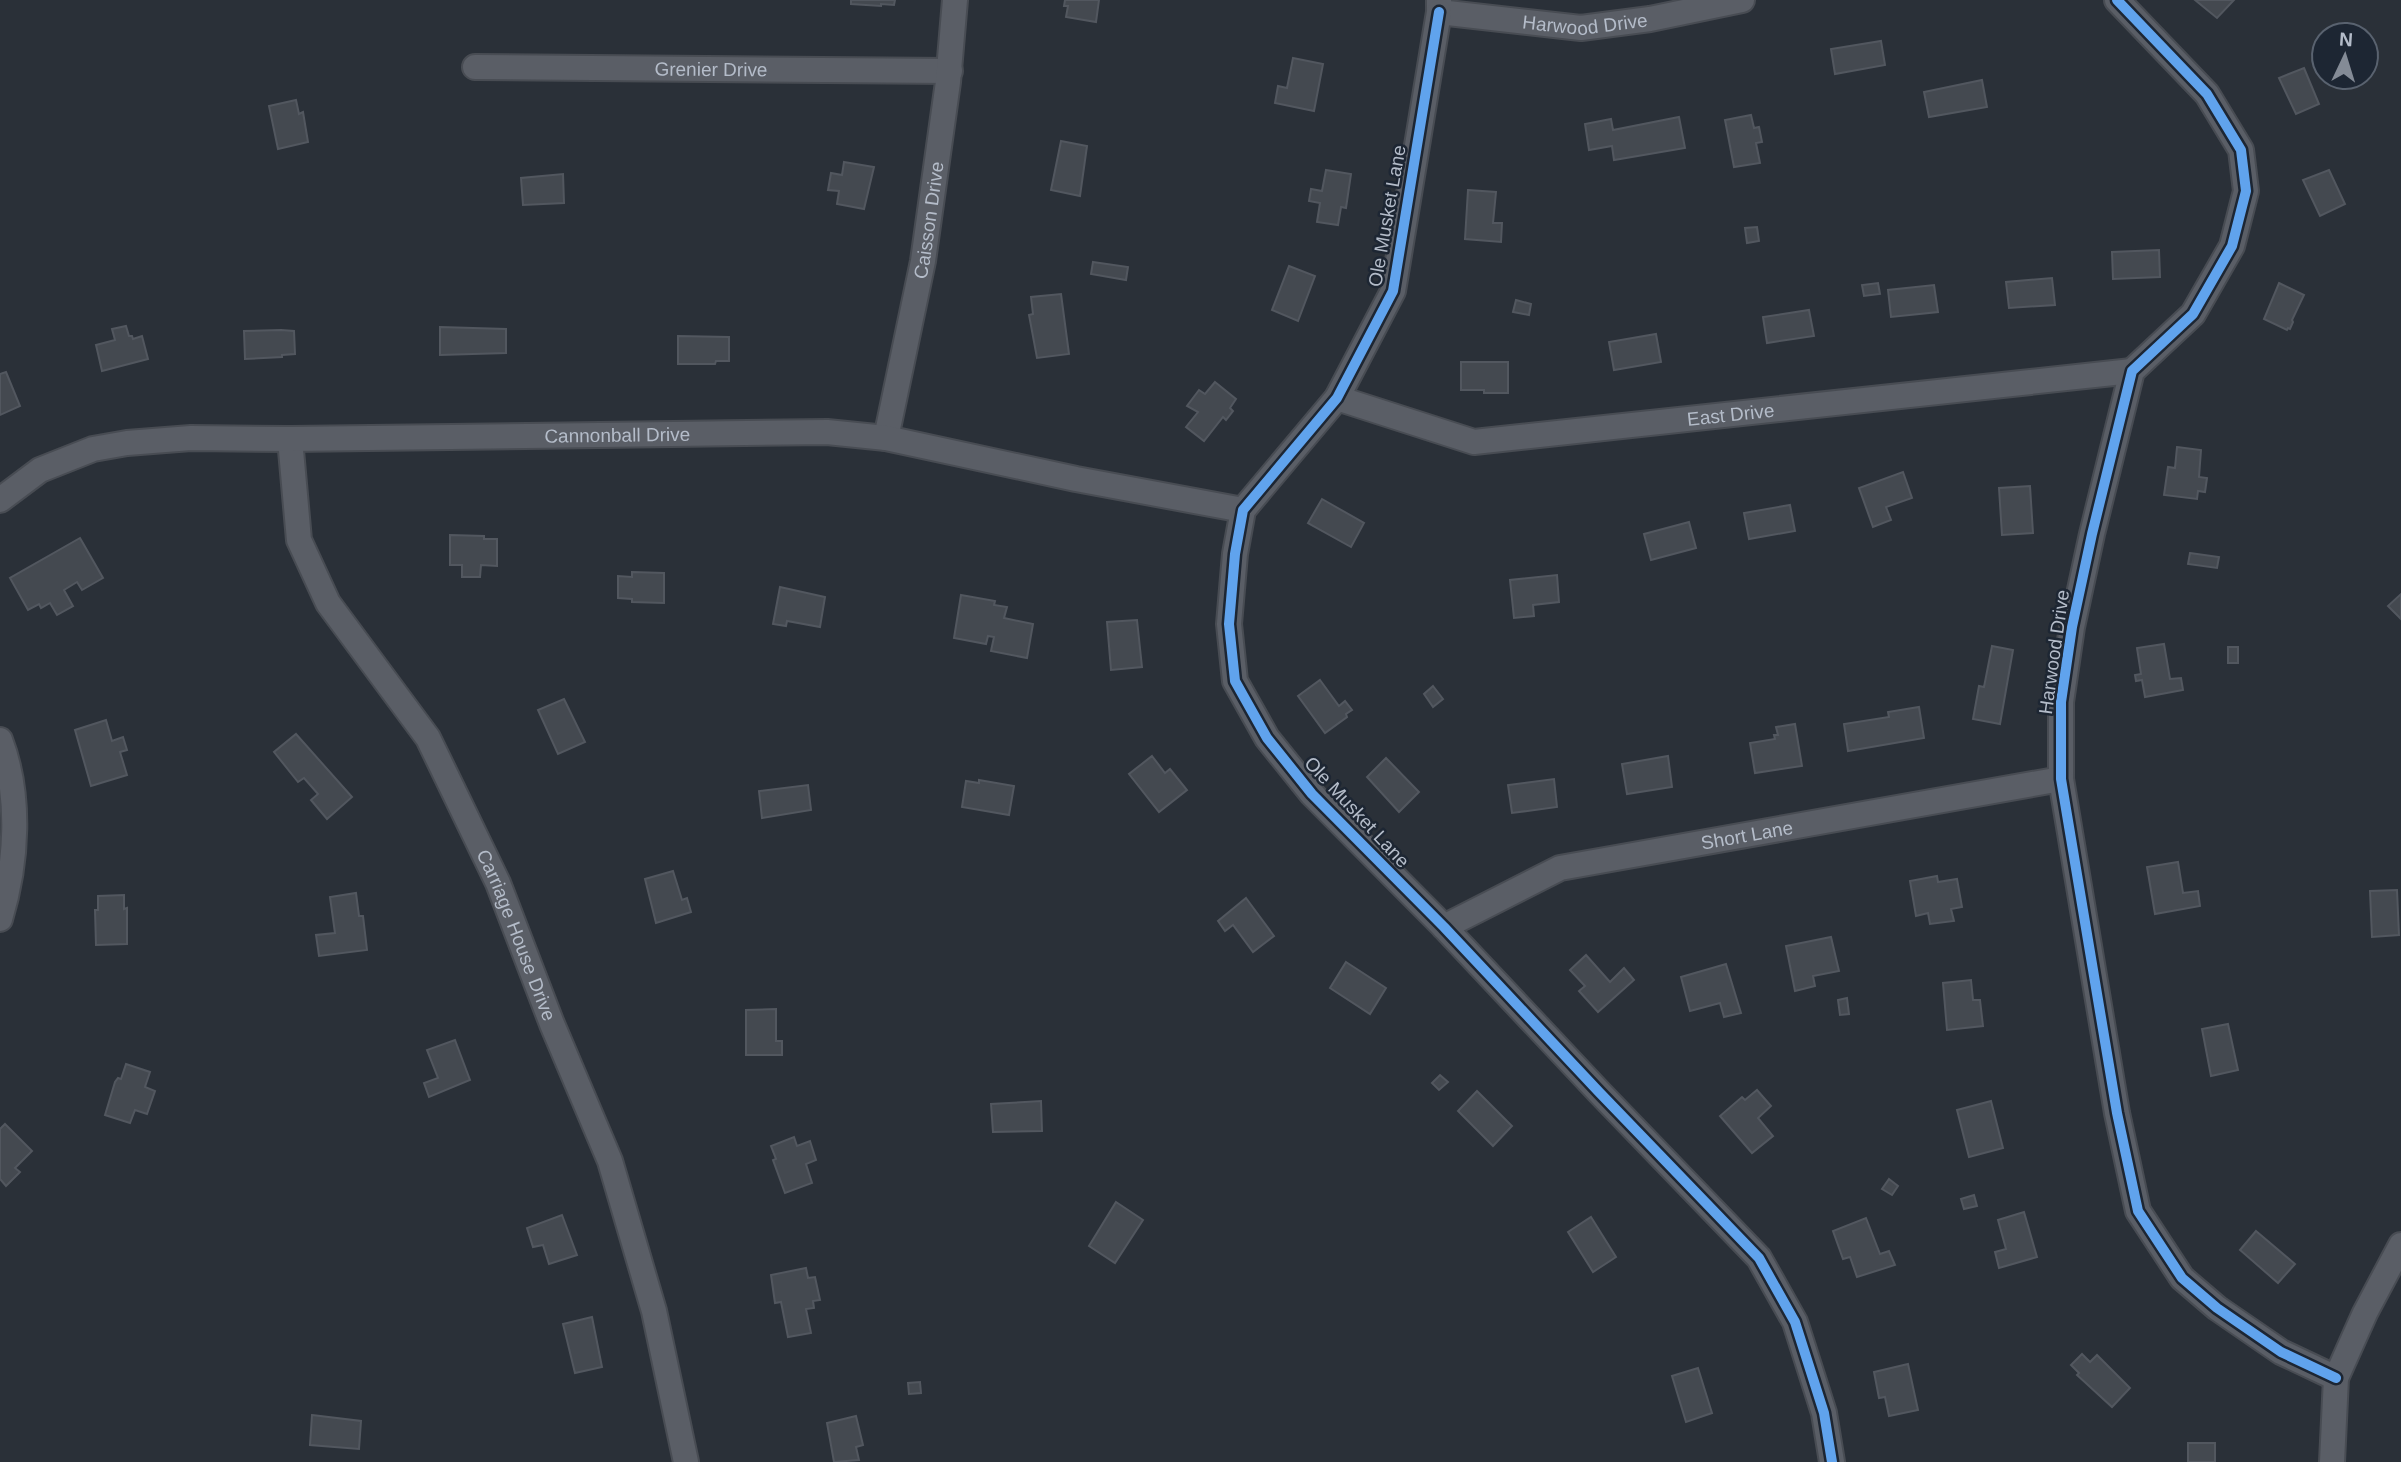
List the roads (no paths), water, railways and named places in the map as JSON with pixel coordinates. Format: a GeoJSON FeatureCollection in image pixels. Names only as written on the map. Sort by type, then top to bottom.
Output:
{"type":"FeatureCollection","features":[{"type":"Feature","properties":{"kind":"street","name":"Caisson Drive"},"geometry":{"type":"LineString","coordinates":[[886,438],[923,261],[950,71],[955,0]]}},
{"type":"Feature","properties":{"kind":"street","name":"Harwood Drive"},"geometry":{"type":"LineString","coordinates":[[1439,6],[1581,28],[1650,19],[1742,0]]}},
{"type":"Feature","properties":{"kind":"street"},"geometry":{"type":"LineString","coordinates":[[2118,0],[2207,94],[2241,150],[2246,191],[2232,246],[2193,314],[2132,371]]}},
{"type":"Feature","properties":{"kind":"street","name":"Ole Musket Lane"},"geometry":{"type":"LineString","coordinates":[[1439,6],[1393,291],[1337,398],[1242,510],[1229,624],[1235,681],[1268,737],[1312,794],[1444,927],[1759,1258],[1795,1322],[1824,1413],[1832,1462]]}},
{"type":"Feature","properties":{"kind":"street","name":"Grenier Drive"},"geometry":{"type":"LineString","coordinates":[[475,67],[950,71]]}},
{"type":"Feature","properties":{"kind":"street","name":"Harwood Drive"},"geometry":{"type":"LineString","coordinates":[[2132,371],[2072,626],[2061,702],[2061,779],[2117,1114],[2137,1211],[2182,1278],[2217,1308],[2281,1352],[2336,1378]]}},
{"type":"Feature","properties":{"kind":"street","name":"East Drive"},"geometry":{"type":"LineString","coordinates":[[1337,398],[1474,442],[2132,371]]}},
{"type":"Feature","properties":{"kind":"street","name":"Cannonball Drive"},"geometry":{"type":"LineString","coordinates":[[0,500],[40,470],[93,449],[127,443],[191,438],[827,432],[886,438],[1076,479],[1242,510]]}},
{"type":"Feature","properties":{"kind":"street","name":"Carriage House Drive"},"geometry":{"type":"LineString","coordinates":[[290,439],[299,540],[328,603],[428,738],[498,883],[552,1024],[610,1161],[654,1311],[686,1462]]}},
{"type":"Feature","properties":{"kind":"street"},"geometry":{"type":"LineString","coordinates":[[0,740],[8,761],[13,813],[12,857],[0,919]]}},
{"type":"Feature","properties":{"kind":"street","name":"Short Lane"},"geometry":{"type":"LineString","coordinates":[[1444,927],[1560,867],[2061,779]]}},
{"type":"Feature","properties":{"kind":"street"},"geometry":{"type":"LineString","coordinates":[[2332,1462],[2336,1378],[2365,1313],[2401,1245]]}}]}
